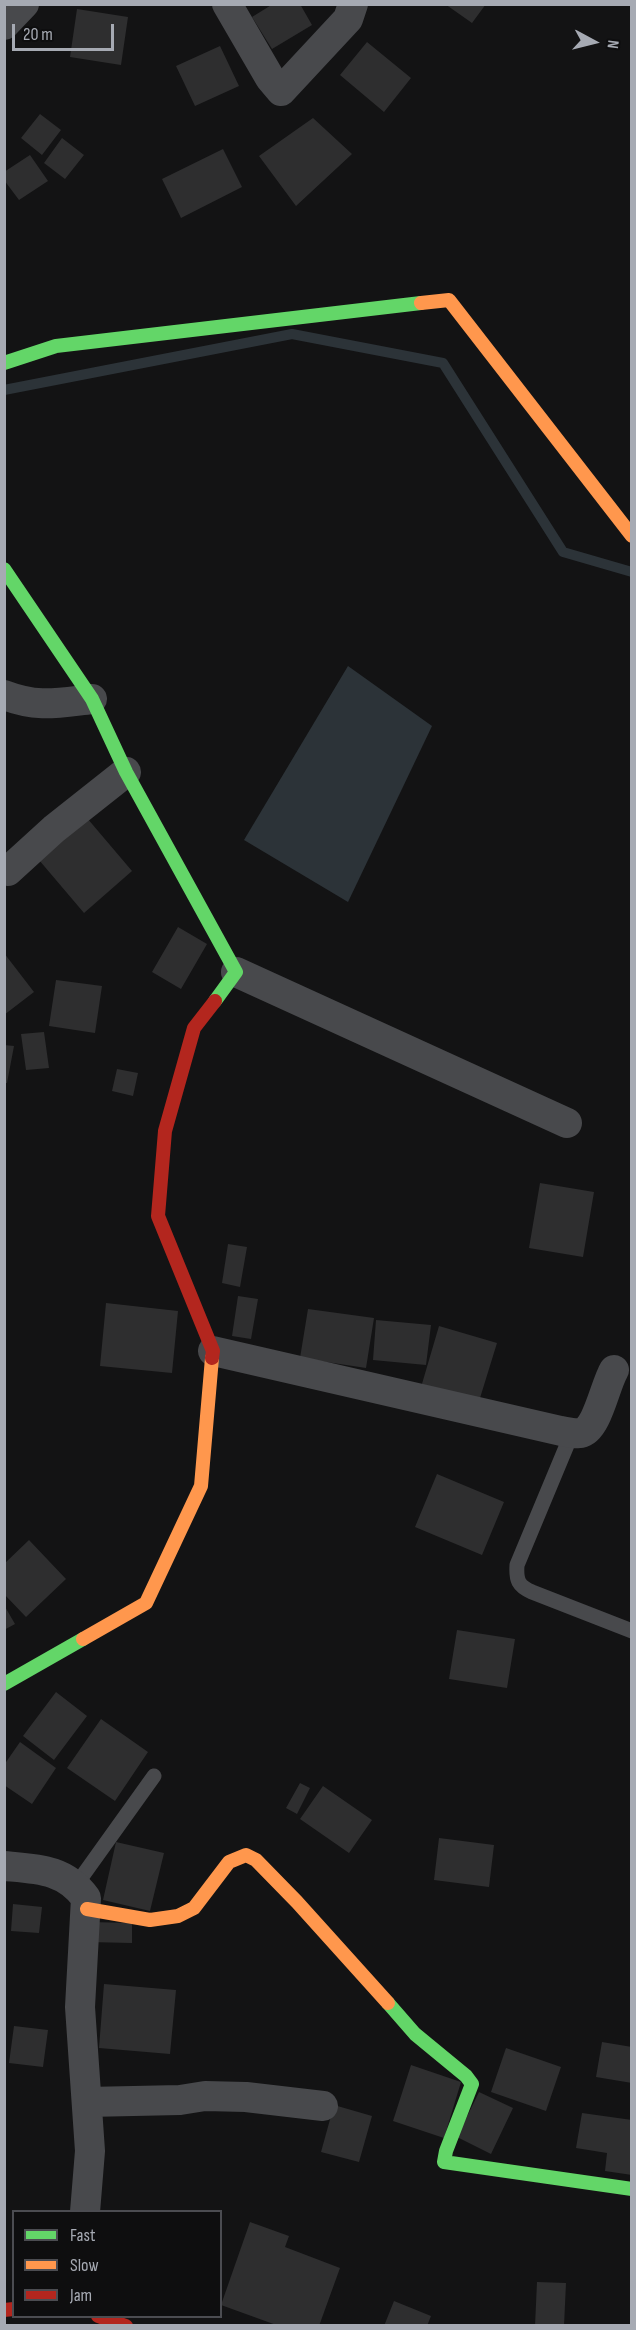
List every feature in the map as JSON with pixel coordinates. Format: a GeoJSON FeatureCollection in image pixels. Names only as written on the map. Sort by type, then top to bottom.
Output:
{"type":"FeatureCollection","features":[{"type":"Feature","properties":{"kind":"street"},"geometry":{"type":"LineString","coordinates":[[4,25],[24,4]]}},
{"type":"Feature","properties":{"kind":"street"},"geometry":{"type":"LineString","coordinates":[[227,4],[270,78],[281,91],[348,19],[353,4]]}},
{"type":"Feature","properties":{"kind":"street"},"geometry":{"type":"LineString","coordinates":[[4,363],[56,346],[449,300],[632,536]]}},
{"type":"Feature","properties":{"kind":"street"},"geometry":{"type":"LineString","coordinates":[[4,569],[92,699],[126,772],[236,972],[567,1123]]}},
{"type":"Feature","properties":{"kind":"street"},"geometry":{"type":"LineString","coordinates":[[4,695],[42,705],[92,699]]}},
{"type":"Feature","properties":{"kind":"street"},"geometry":{"type":"LineString","coordinates":[[8,871],[54,829],[126,772]]}},
{"type":"Feature","properties":{"kind":"street"},"geometry":{"type":"LineString","coordinates":[[4,1684],[146,1603],[201,1486],[213,1351],[158,1216],[165,1131],[194,1028],[236,972]]}},
{"type":"Feature","properties":{"kind":"street"},"geometry":{"type":"LineString","coordinates":[[213,1351],[579,1433],[588,1431],[596,1419],[607,1382],[614,1370]]}},
{"type":"Feature","properties":{"kind":"street"},"geometry":{"type":"LineString","coordinates":[[4,1866],[47,1870],[82,1897],[150,1920],[178,1916],[194,1908],[229,1862],[246,1855],[256,1860],[297,1902],[415,2034],[466,2076],[472,2084],[446,2151],[444,2162],[632,2189]]}},
{"type":"Feature","properties":{"kind":"street"},"geometry":{"type":"LineString","coordinates":[[82,1897],[80,2007],[90,2151],[85,2210]]}},
{"type":"Feature","properties":{"kind":"street"},"geometry":{"type":"LineString","coordinates":[[87,2102],[180,2100],[206,2096],[246,2097],[323,2106]]}},
{"type":"Feature","properties":{"kind":"street"},"geometry":{"type":"LineString","coordinates":[[4,2320],[5,2310]]}},
{"type":"Feature","properties":{"kind":"street"},"geometry":{"type":"LineString","coordinates":[[104,2318],[126,2325]]}},
{"type":"Feature","properties":{"kind":"lane"},"geometry":{"type":"LineString","coordinates":[[572,1432],[518,1565],[516,1579],[520,1587],[632,1631]]}},
{"type":"Feature","properties":{"kind":"lane"},"geometry":{"type":"LineString","coordinates":[[82,1897],[154,1776]]}},
{"type":"Feature","properties":{"kind":"shaded area"},"geometry":{"type":"Polygon","coordinates":[[[348,666],[432,726],[348,902],[244,840],[348,666]]]}},
{"type":"Feature","properties":{"kind":"building"},"geometry":{"type":"Polygon","coordinates":[[[273,4],[300,4],[312,25],[272,49],[252,17],[273,4]]]}},
{"type":"Feature","properties":{"kind":"building"},"geometry":{"type":"Polygon","coordinates":[[[445,4],[486,4],[472,23],[445,4]]]}},
{"type":"Feature","properties":{"kind":"building"},"geometry":{"type":"Polygon","coordinates":[[[77,9],[128,17],[121,65],[70,57],[77,9]]]}},
{"type":"Feature","properties":{"kind":"building"},"geometry":{"type":"Polygon","coordinates":[[[367,42],[411,78],[384,112],[340,75],[367,42]]]}},
{"type":"Feature","properties":{"kind":"building"},"geometry":{"type":"Polygon","coordinates":[[[220,46],[239,86],[195,106],[176,66],[220,46]]]}},
{"type":"Feature","properties":{"kind":"building"},"geometry":{"type":"Polygon","coordinates":[[[40,114],[61,130],[42,155],[21,138],[40,114]]]}},
{"type":"Feature","properties":{"kind":"building"},"geometry":{"type":"Polygon","coordinates":[[[313,118],[352,154],[296,206],[259,156],[313,118]]]}},
{"type":"Feature","properties":{"kind":"building"},"geometry":{"type":"Polygon","coordinates":[[[62,138],[84,155],[65,179],[44,163],[62,138]]]}},
{"type":"Feature","properties":{"kind":"building"},"geometry":{"type":"Polygon","coordinates":[[[223,149],[242,187],[181,218],[162,179],[223,149]]]}},
{"type":"Feature","properties":{"kind":"building"},"geometry":{"type":"Polygon","coordinates":[[[30,155],[48,181],[19,200],[4,180],[4,172],[30,155]]]}},
{"type":"Feature","properties":{"kind":"building"},"geometry":{"type":"Polygon","coordinates":[[[87,818],[132,871],[84,913],[39,860],[87,818]]]}},
{"type":"Feature","properties":{"kind":"building"},"geometry":{"type":"Polygon","coordinates":[[[178,927],[207,944],[181,989],[152,972],[178,927]]]}},
{"type":"Feature","properties":{"kind":"building"},"geometry":{"type":"Polygon","coordinates":[[[4,953],[34,992],[4,1015],[4,953]]]}},
{"type":"Feature","properties":{"kind":"building"},"geometry":{"type":"Polygon","coordinates":[[[56,980],[102,986],[95,1033],[49,1026],[56,980]]]}},
{"type":"Feature","properties":{"kind":"building"},"geometry":{"type":"Polygon","coordinates":[[[44,1032],[49,1068],[26,1070],[21,1034],[44,1032]]]}},
{"type":"Feature","properties":{"kind":"building"},"geometry":{"type":"Polygon","coordinates":[[[4,1045],[14,1046],[7,1083],[4,1083],[4,1045]]]}},
{"type":"Feature","properties":{"kind":"building"},"geometry":{"type":"Polygon","coordinates":[[[117,1069],[138,1073],[133,1096],[112,1091],[117,1069]]]}},
{"type":"Feature","properties":{"kind":"building"},"geometry":{"type":"Polygon","coordinates":[[[540,1183],[594,1192],[583,1257],[529,1248],[540,1183]]]}},
{"type":"Feature","properties":{"kind":"building"},"geometry":{"type":"Polygon","coordinates":[[[228,1244],[247,1247],[240,1287],[222,1283],[228,1244]]]}},
{"type":"Feature","properties":{"kind":"building"},"geometry":{"type":"Polygon","coordinates":[[[238,1296],[258,1299],[251,1339],[232,1336],[238,1296]]]}},
{"type":"Feature","properties":{"kind":"building"},"geometry":{"type":"Polygon","coordinates":[[[106,1303],[178,1311],[172,1373],[100,1366],[106,1303]]]}},
{"type":"Feature","properties":{"kind":"building"},"geometry":{"type":"Polygon","coordinates":[[[308,1309],[374,1318],[366,1368],[300,1358],[308,1309]]]}},
{"type":"Feature","properties":{"kind":"building"},"geometry":{"type":"Polygon","coordinates":[[[376,1320],[431,1325],[426,1365],[373,1360],[376,1320]]]}},
{"type":"Feature","properties":{"kind":"building"},"geometry":{"type":"Polygon","coordinates":[[[439,1326],[497,1343],[476,1411],[419,1394],[439,1326]]]}},
{"type":"Feature","properties":{"kind":"building"},"geometry":{"type":"Polygon","coordinates":[[[437,1474],[504,1502],[482,1555],[415,1527],[437,1474]]]}},
{"type":"Feature","properties":{"kind":"building"},"geometry":{"type":"Polygon","coordinates":[[[29,1540],[66,1579],[26,1617],[4,1594],[4,1564],[29,1540]]]}},
{"type":"Feature","properties":{"kind":"building"},"geometry":{"type":"Polygon","coordinates":[[[4,1605],[15,1624],[4,1630],[4,1605]]]}},
{"type":"Feature","properties":{"kind":"building"},"geometry":{"type":"Polygon","coordinates":[[[457,1630],[515,1639],[507,1688],[449,1679],[457,1630]]]}},
{"type":"Feature","properties":{"kind":"building"},"geometry":{"type":"Polygon","coordinates":[[[56,1692],[87,1716],[54,1760],[23,1736],[56,1692]]]}},
{"type":"Feature","properties":{"kind":"building"},"geometry":{"type":"Polygon","coordinates":[[[101,1719],[148,1752],[115,1801],[67,1768],[101,1719]]]}},
{"type":"Feature","properties":{"kind":"building"},"geometry":{"type":"Polygon","coordinates":[[[20,1742],[56,1768],[32,1804],[4,1785],[4,1765],[20,1742]]]}},
{"type":"Feature","properties":{"kind":"building"},"geometry":{"type":"Polygon","coordinates":[[[300,1783],[310,1788],[297,1814],[286,1808],[300,1783]]]}},
{"type":"Feature","properties":{"kind":"building"},"geometry":{"type":"Polygon","coordinates":[[[323,1786],[372,1820],[349,1853],[300,1819],[323,1786]]]}},
{"type":"Feature","properties":{"kind":"building"},"geometry":{"type":"Polygon","coordinates":[[[439,1838],[494,1845],[489,1887],[434,1880],[439,1838]]]}},
{"type":"Feature","properties":{"kind":"building"},"geometry":{"type":"Polygon","coordinates":[[[116,1842],[164,1853],[150,1911],[103,1900],[116,1842]]]}},
{"type":"Feature","properties":{"kind":"building"},"geometry":{"type":"Polygon","coordinates":[[[13,1904],[42,1907],[39,1933],[11,1931],[13,1904]]]}},
{"type":"Feature","properties":{"kind":"building"},"geometry":{"type":"Polygon","coordinates":[[[89,1922],[132,1923],[132,1943],[88,1942],[89,1922]]]}},
{"type":"Feature","properties":{"kind":"building"},"geometry":{"type":"Polygon","coordinates":[[[104,1984],[176,1990],[170,2054],[99,2048],[104,1984]]]}},
{"type":"Feature","properties":{"kind":"building"},"geometry":{"type":"Polygon","coordinates":[[[14,2026],[48,2030],[43,2067],[9,2063],[14,2026]]]}},
{"type":"Feature","properties":{"kind":"building"},"geometry":{"type":"Polygon","coordinates":[[[602,2042],[632,2047],[632,2083],[596,2077],[602,2042]]]}},
{"type":"Feature","properties":{"kind":"building"},"geometry":{"type":"Polygon","coordinates":[[[506,2048],[561,2067],[546,2111],[491,2092],[506,2048]]]}},
{"type":"Feature","properties":{"kind":"building"},"geometry":{"type":"Polygon","coordinates":[[[411,2065],[461,2082],[444,2138],[393,2121],[411,2065]]]}},
{"type":"Feature","properties":{"kind":"building"},"geometry":{"type":"Polygon","coordinates":[[[479,2092],[513,2108],[491,2154],[457,2137],[479,2092]]]}},
{"type":"Feature","properties":{"kind":"building"},"geometry":{"type":"Polygon","coordinates":[[[334,2105],[372,2116],[359,2162],[321,2152],[334,2105]]]}},
{"type":"Feature","properties":{"kind":"building"},"geometry":{"type":"Polygon","coordinates":[[[582,2113],[632,2120],[632,2175],[605,2171],[607,2153],[576,2148],[582,2113]]]}},
{"type":"Feature","properties":{"kind":"building"},"geometry":{"type":"Polygon","coordinates":[[[250,2222],[289,2236],[285,2247],[340,2268],[319,2326],[279,2326],[222,2305],[250,2222]]]}},
{"type":"Feature","properties":{"kind":"building"},"geometry":{"type":"Polygon","coordinates":[[[537,2282],[566,2283],[564,2326],[535,2326],[537,2282]]]}},
{"type":"Feature","properties":{"kind":"building"},"geometry":{"type":"Polygon","coordinates":[[[394,2301],[431,2316],[427,2326],[384,2326],[394,2301]]]}},
{"type":"Feature","properties":{"kind":"waterway"},"geometry":{"type":"LineString","coordinates":[[4,390],[292,334],[443,363],[563,552],[632,572]]}},
{"type":"Feature","properties":{"kind":"traffic: fast"},"geometry":{"type":"LineString","coordinates":[[4,363],[56,346],[421,303]]}},
{"type":"Feature","properties":{"kind":"traffic: fast"},"geometry":{"type":"LineString","coordinates":[[4,569],[92,699],[126,772],[236,972],[215,1001]]}},
{"type":"Feature","properties":{"kind":"traffic: fast"},"geometry":{"type":"LineString","coordinates":[[4,1684],[83,1639]]}},
{"type":"Feature","properties":{"kind":"traffic: fast"},"geometry":{"type":"LineString","coordinates":[[388,2003],[415,2034],[466,2076],[472,2084],[446,2151],[444,2162],[632,2189]]}},
{"type":"Feature","properties":{"kind":"traffic: slow"},"geometry":{"type":"LineString","coordinates":[[421,303],[449,300],[632,536]]}},
{"type":"Feature","properties":{"kind":"traffic: slow"},"geometry":{"type":"LineString","coordinates":[[83,1639],[146,1603],[201,1486],[212,1358]]}},
{"type":"Feature","properties":{"kind":"traffic: slow"},"geometry":{"type":"LineString","coordinates":[[87,1909],[150,1920],[178,1916],[194,1908],[229,1862],[246,1855],[256,1860],[297,1902],[388,2003]]}},
{"type":"Feature","properties":{"kind":"traffic: jam"},"geometry":{"type":"LineString","coordinates":[[212,1358],[213,1351],[158,1216],[165,1131],[194,1028],[215,1001]]}},
{"type":"Feature","properties":{"kind":"traffic: jam"},"geometry":{"type":"LineString","coordinates":[[4,2310],[12,2309]]}},
{"type":"Feature","properties":{"kind":"traffic: jam"},"geometry":{"type":"LineString","coordinates":[[104,2318],[126,2326]]}}]}
